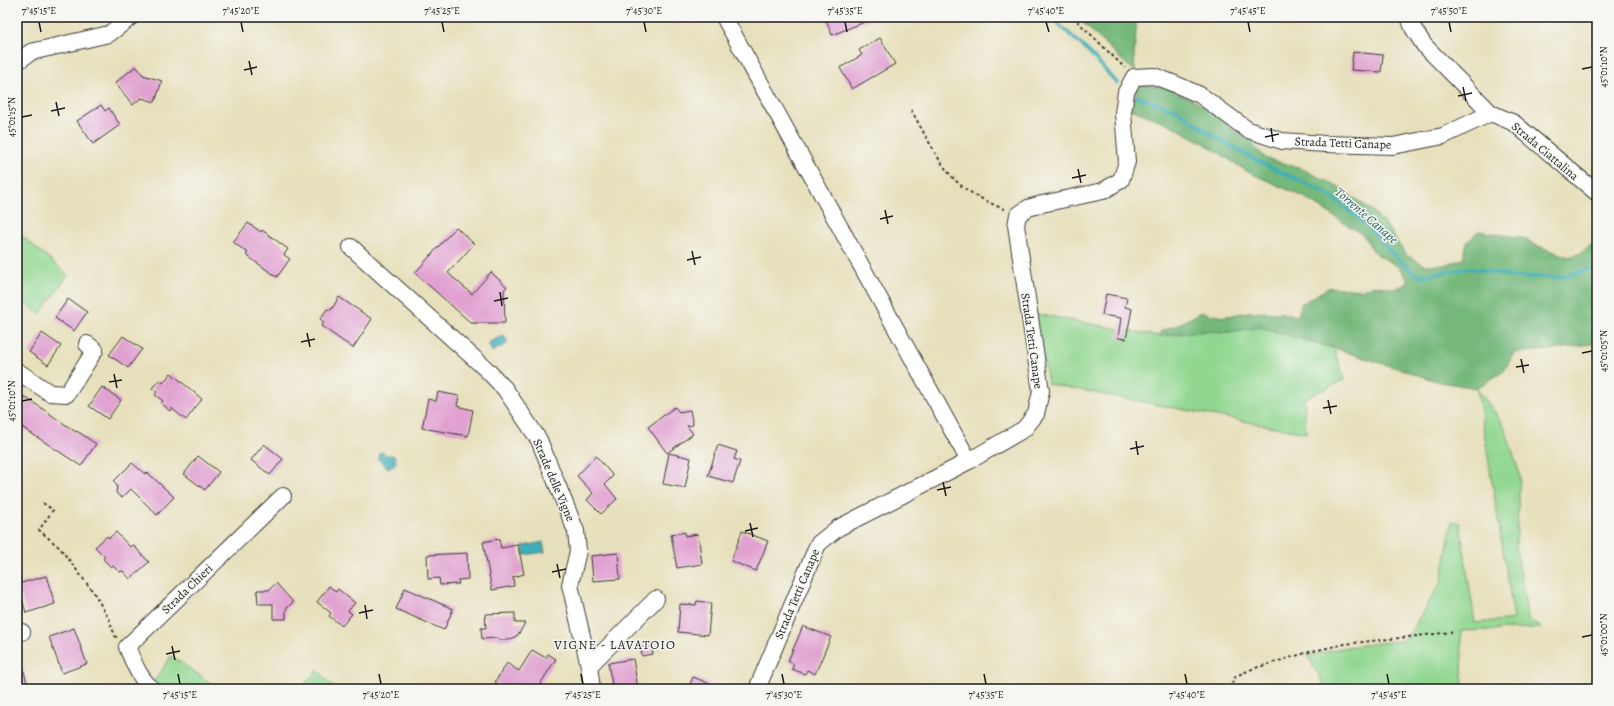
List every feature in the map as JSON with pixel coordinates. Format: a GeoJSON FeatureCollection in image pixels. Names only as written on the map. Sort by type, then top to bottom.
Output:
{"type":"FeatureCollection","features":[{"type":"Feature","properties":{"kind":"street"},"geometry":{"type":"LineString","coordinates":[[17,62],[31,52],[109,34],[131,17]]}},
{"type":"Feature","properties":{"kind":"street"},"geometry":{"type":"LineString","coordinates":[[724,17],[969,461]]}},
{"type":"Feature","properties":{"kind":"street"},"geometry":{"type":"LineString","coordinates":[[1409,17],[1413,28],[1424,45],[1491,113]]}},
{"type":"Feature","properties":{"kind":"street","name":"Strada Tetti Canape"},"geometry":{"type":"LineString","coordinates":[[1129,86],[1154,76],[1200,95],[1248,130],[1282,141],[1393,146],[1443,136],[1491,113]]}},
{"type":"Feature","properties":{"kind":"street"},"geometry":{"type":"LineString","coordinates":[[1018,215],[1028,208],[1042,204],[1103,191],[1121,180],[1127,162],[1124,113],[1129,86]]}},
{"type":"Feature","properties":{"kind":"street","name":"Strada Ciattalina"},"geometry":{"type":"LineString","coordinates":[[1491,113],[1514,123],[1597,193]]}},
{"type":"Feature","properties":{"kind":"street","name":"Strada Tetti Canape"},"geometry":{"type":"LineString","coordinates":[[757,689],[818,544],[838,528],[969,461],[1024,430],[1036,414],[1041,391],[1016,224],[1018,215]]}},
{"type":"Feature","properties":{"kind":"street","name":"Strade delle Vigne"},"geometry":{"type":"LineString","coordinates":[[350,247],[486,369],[505,390],[539,440],[576,531],[578,551],[570,585],[589,666],[592,689]]}},
{"type":"Feature","properties":{"kind":"street"},"geometry":{"type":"LineString","coordinates":[[17,372],[50,393],[67,394],[95,350],[87,344]]}},
{"type":"Feature","properties":{"kind":"street","name":"Strada Chieri"},"geometry":{"type":"LineString","coordinates":[[127,647],[283,496]]}},
{"type":"Feature","properties":{"kind":"street"},"geometry":{"type":"LineString","coordinates":[[589,666],[656,599]]}},
{"type":"Feature","properties":{"kind":"street"},"geometry":{"type":"LineString","coordinates":[[127,647],[136,670],[152,689]]}},
{"type":"Feature","properties":{"kind":"path"},"geometry":{"type":"LineString","coordinates":[[1073,17],[1129,86]]}},
{"type":"Feature","properties":{"kind":"path"},"geometry":{"type":"LineString","coordinates":[[911,110],[945,166],[956,181],[981,199],[1018,215]]}},
{"type":"Feature","properties":{"kind":"path"},"geometry":{"type":"LineString","coordinates":[[43,502],[53,510],[39,530],[60,548],[94,593],[109,619],[115,636],[127,647]]}},
{"type":"Feature","properties":{"kind":"path"},"geometry":{"type":"LineString","coordinates":[[1230,689],[1230,686],[1236,676],[1252,669],[1310,652],[1344,644],[1452,632]]}},
{"type":"Feature","properties":{"kind":"green space"},"geometry":{"type":"Polygon","coordinates":[[[1077,17],[1137,17],[1134,55],[1135,71],[1127,65],[1077,17]]]}},
{"type":"Feature","properties":{"kind":"green space"},"geometry":{"type":"Polygon","coordinates":[[[1138,84],[1164,87],[1192,99],[1223,118],[1234,131],[1253,141],[1254,147],[1267,159],[1298,167],[1335,185],[1373,211],[1389,229],[1406,255],[1425,265],[1445,265],[1463,259],[1467,243],[1478,231],[1523,238],[1535,245],[1569,257],[1581,253],[1597,240],[1597,343],[1558,349],[1514,353],[1504,371],[1477,388],[1440,382],[1334,348],[1260,327],[1228,332],[1206,331],[1158,336],[1161,331],[1175,326],[1202,312],[1223,317],[1248,312],[1282,313],[1298,316],[1301,304],[1330,287],[1361,290],[1375,285],[1395,289],[1408,283],[1406,276],[1397,266],[1375,253],[1363,235],[1306,198],[1248,172],[1204,143],[1165,122],[1131,109],[1138,84]]]}},
{"type":"Feature","properties":{"kind":"green space"},"geometry":{"type":"Polygon","coordinates":[[[17,232],[68,275],[40,314],[17,297],[17,232]]]}},
{"type":"Feature","properties":{"kind":"green space"},"geometry":{"type":"Polygon","coordinates":[[[1036,314],[1158,336],[1206,331],[1228,332],[1260,327],[1334,348],[1344,380],[1304,399],[1306,433],[1048,384],[1036,314]]]}},
{"type":"Feature","properties":{"kind":"green space"},"geometry":{"type":"Polygon","coordinates":[[[1477,388],[1504,425],[1520,475],[1516,547],[1528,619],[1541,628],[1461,631],[1463,689],[1326,689],[1308,656],[1346,647],[1404,640],[1410,633],[1441,582],[1452,521],[1460,523],[1475,623],[1514,619],[1477,388]]]}},
{"type":"Feature","properties":{"kind":"green space"},"geometry":{"type":"Polygon","coordinates":[[[171,656],[220,689],[161,689],[153,683],[171,656]]]}},
{"type":"Feature","properties":{"kind":"green space"},"geometry":{"type":"Polygon","coordinates":[[[318,670],[335,689],[300,689],[318,670]]]}},
{"type":"Feature","properties":{"kind":"water"},"geometry":{"type":"Polygon","coordinates":[[[504,335],[508,343],[492,352],[488,343],[504,335]]]}},
{"type":"Feature","properties":{"kind":"water"},"geometry":{"type":"Polygon","coordinates":[[[383,452],[386,455],[392,455],[395,457],[396,462],[393,466],[388,468],[378,459],[379,453],[383,452]]]}},
{"type":"Feature","properties":{"kind":"water"},"geometry":{"type":"Polygon","coordinates":[[[543,542],[545,552],[524,555],[523,546],[543,542]]]}},
{"type":"Feature","properties":{"kind":"building"},"geometry":{"type":"Polygon","coordinates":[[[825,17],[877,17],[832,35],[825,17]]]}},
{"type":"Feature","properties":{"kind":"building"},"geometry":{"type":"Polygon","coordinates":[[[880,38],[895,64],[852,89],[840,68],[862,55],[859,50],[880,38]]]}},
{"type":"Feature","properties":{"kind":"building"},"geometry":{"type":"Polygon","coordinates":[[[1353,52],[1383,55],[1381,72],[1351,70],[1353,52]]]}},
{"type":"Feature","properties":{"kind":"building"},"geometry":{"type":"Polygon","coordinates":[[[136,66],[143,75],[162,81],[155,102],[141,98],[133,105],[115,83],[136,66]]]}},
{"type":"Feature","properties":{"kind":"building"},"geometry":{"type":"Polygon","coordinates":[[[101,105],[105,111],[109,108],[120,125],[93,144],[77,121],[101,105]]]}},
{"type":"Feature","properties":{"kind":"building"},"geometry":{"type":"Polygon","coordinates":[[[248,223],[261,232],[262,230],[288,249],[284,255],[290,259],[277,277],[246,255],[248,253],[233,242],[248,223]]]}},
{"type":"Feature","properties":{"kind":"building"},"geometry":{"type":"Polygon","coordinates":[[[456,227],[474,244],[448,273],[472,294],[491,272],[507,287],[504,290],[505,323],[471,323],[415,273],[456,227]]]}},
{"type":"Feature","properties":{"kind":"building"},"geometry":{"type":"Polygon","coordinates":[[[1106,294],[1127,298],[1125,307],[1132,309],[1126,339],[1118,338],[1121,318],[1102,315],[1106,294]]]}},
{"type":"Feature","properties":{"kind":"building"},"geometry":{"type":"Polygon","coordinates":[[[339,297],[372,319],[353,348],[321,326],[324,322],[320,319],[327,309],[331,310],[339,297]]]}},
{"type":"Feature","properties":{"kind":"building"},"geometry":{"type":"Polygon","coordinates":[[[68,299],[87,312],[74,331],[55,318],[68,299]]]}},
{"type":"Feature","properties":{"kind":"building"},"geometry":{"type":"Polygon","coordinates":[[[42,333],[61,346],[48,365],[29,352],[42,333]]]}},
{"type":"Feature","properties":{"kind":"building"},"geometry":{"type":"Polygon","coordinates":[[[123,336],[142,349],[128,368],[109,355],[123,336]]]}},
{"type":"Feature","properties":{"kind":"building"},"geometry":{"type":"Polygon","coordinates":[[[171,373],[202,399],[186,420],[171,408],[170,411],[161,403],[163,401],[155,395],[157,392],[152,388],[159,380],[163,383],[171,373]]]}},
{"type":"Feature","properties":{"kind":"building"},"geometry":{"type":"Polygon","coordinates":[[[102,387],[121,400],[108,419],[89,406],[102,387]]]}},
{"type":"Feature","properties":{"kind":"building"},"geometry":{"type":"Polygon","coordinates":[[[17,392],[96,444],[81,466],[17,424],[17,392]]]}},
{"type":"Feature","properties":{"kind":"building"},"geometry":{"type":"Polygon","coordinates":[[[438,392],[459,396],[457,406],[473,410],[468,436],[422,428],[428,399],[436,401],[438,392]]]}},
{"type":"Feature","properties":{"kind":"building"},"geometry":{"type":"Polygon","coordinates":[[[675,407],[679,412],[690,410],[693,425],[687,426],[693,434],[667,453],[648,427],[675,407]]]}},
{"type":"Feature","properties":{"kind":"building"},"geometry":{"type":"Polygon","coordinates":[[[264,444],[283,459],[270,475],[251,460],[264,444]]]}},
{"type":"Feature","properties":{"kind":"building"},"geometry":{"type":"Polygon","coordinates":[[[718,445],[737,451],[734,459],[740,461],[733,483],[708,476],[718,445]]]}},
{"type":"Feature","properties":{"kind":"building"},"geometry":{"type":"Polygon","coordinates":[[[669,453],[691,458],[685,488],[663,484],[669,453]]]}},
{"type":"Feature","properties":{"kind":"building"},"geometry":{"type":"Polygon","coordinates":[[[198,456],[219,472],[205,490],[184,474],[198,456]]]}},
{"type":"Feature","properties":{"kind":"building"},"geometry":{"type":"Polygon","coordinates":[[[596,456],[613,476],[605,484],[617,499],[601,514],[587,500],[593,493],[577,476],[596,456]]]}},
{"type":"Feature","properties":{"kind":"building"},"geometry":{"type":"Polygon","coordinates":[[[132,463],[145,474],[147,472],[174,497],[157,515],[131,489],[122,498],[116,493],[117,486],[114,481],[132,463]]]}},
{"type":"Feature","properties":{"kind":"building"},"geometry":{"type":"Polygon","coordinates":[[[742,531],[768,541],[756,571],[731,561],[742,531]]]}},
{"type":"Feature","properties":{"kind":"building"},"geometry":{"type":"Polygon","coordinates":[[[116,532],[130,547],[133,545],[149,562],[130,579],[123,571],[119,572],[113,566],[111,567],[103,559],[105,557],[95,547],[107,536],[109,538],[116,532]]]}},
{"type":"Feature","properties":{"kind":"building"},"geometry":{"type":"Polygon","coordinates":[[[685,532],[685,536],[698,534],[702,564],[677,568],[671,535],[685,532]]]}},
{"type":"Feature","properties":{"kind":"building"},"geometry":{"type":"Polygon","coordinates":[[[499,539],[501,548],[518,545],[524,574],[513,577],[514,586],[492,590],[483,542],[499,539]]]}},
{"type":"Feature","properties":{"kind":"building"},"geometry":{"type":"Polygon","coordinates":[[[467,553],[468,579],[458,580],[459,584],[440,585],[439,578],[428,579],[427,555],[467,553]]]}},
{"type":"Feature","properties":{"kind":"building"},"geometry":{"type":"Polygon","coordinates":[[[618,553],[620,579],[593,581],[591,556],[618,553]]]}},
{"type":"Feature","properties":{"kind":"building"},"geometry":{"type":"Polygon","coordinates":[[[46,576],[55,604],[26,613],[18,584],[46,576]]]}},
{"type":"Feature","properties":{"kind":"building"},"geometry":{"type":"Polygon","coordinates":[[[276,583],[293,602],[286,609],[286,619],[273,619],[273,604],[258,604],[257,590],[269,590],[276,583]]]}},
{"type":"Feature","properties":{"kind":"building"},"geometry":{"type":"Polygon","coordinates":[[[329,586],[336,592],[338,589],[355,603],[348,611],[352,614],[342,626],[329,616],[331,613],[317,602],[329,586]]]}},
{"type":"Feature","properties":{"kind":"building"},"geometry":{"type":"Polygon","coordinates":[[[405,588],[453,609],[444,630],[396,609],[405,588]]]}},
{"type":"Feature","properties":{"kind":"building"},"geometry":{"type":"Polygon","coordinates":[[[697,601],[711,603],[708,635],[678,632],[680,604],[696,605],[697,601]]]}},
{"type":"Feature","properties":{"kind":"building"},"geometry":{"type":"Polygon","coordinates":[[[515,613],[515,623],[525,623],[518,635],[509,640],[498,640],[497,638],[482,639],[481,628],[486,628],[485,614],[515,613]]]}},
{"type":"Feature","properties":{"kind":"building"},"geometry":{"type":"Polygon","coordinates":[[[803,626],[831,637],[815,674],[807,670],[805,674],[792,669],[794,664],[788,661],[803,626]]]}},
{"type":"Feature","properties":{"kind":"building"},"geometry":{"type":"Polygon","coordinates":[[[74,628],[87,664],[62,673],[49,637],[74,628]]]}},
{"type":"Feature","properties":{"kind":"building"},"geometry":{"type":"Polygon","coordinates":[[[651,642],[653,654],[642,656],[640,644],[651,642]]]}},
{"type":"Feature","properties":{"kind":"building"},"geometry":{"type":"Polygon","coordinates":[[[532,650],[546,658],[548,654],[556,659],[537,689],[507,689],[495,682],[507,663],[519,671],[532,650]]]}},
{"type":"Feature","properties":{"kind":"building"},"geometry":{"type":"Polygon","coordinates":[[[17,656],[20,656],[28,687],[20,689],[17,689],[17,656]]]}},
{"type":"Feature","properties":{"kind":"building"},"geometry":{"type":"Polygon","coordinates":[[[633,659],[638,689],[613,689],[608,663],[633,659]]]}},
{"type":"Feature","properties":{"kind":"building"},"geometry":{"type":"Polygon","coordinates":[[[693,677],[722,689],[688,689],[693,677]]]}},
{"type":"Feature","properties":{"kind":"waterway","name":"Torrente Canape"},"geometry":{"type":"LineString","coordinates":[[1051,17],[1089,52],[1117,83]]}},
{"type":"Feature","properties":{"kind":"waterway","name":"Torrente Canape"},"geometry":{"type":"LineString","coordinates":[[1135,96],[1177,110],[1209,133],[1255,160],[1327,193],[1367,225],[1392,253],[1418,276],[1470,268],[1516,277],[1563,277],[1597,267]]}},
{"type":"Feature","properties":{"kind":"district","name":"VIGNE - LAVATOIO"},"geometry":{"type":"Point","coordinates":[615,644]}}]}
